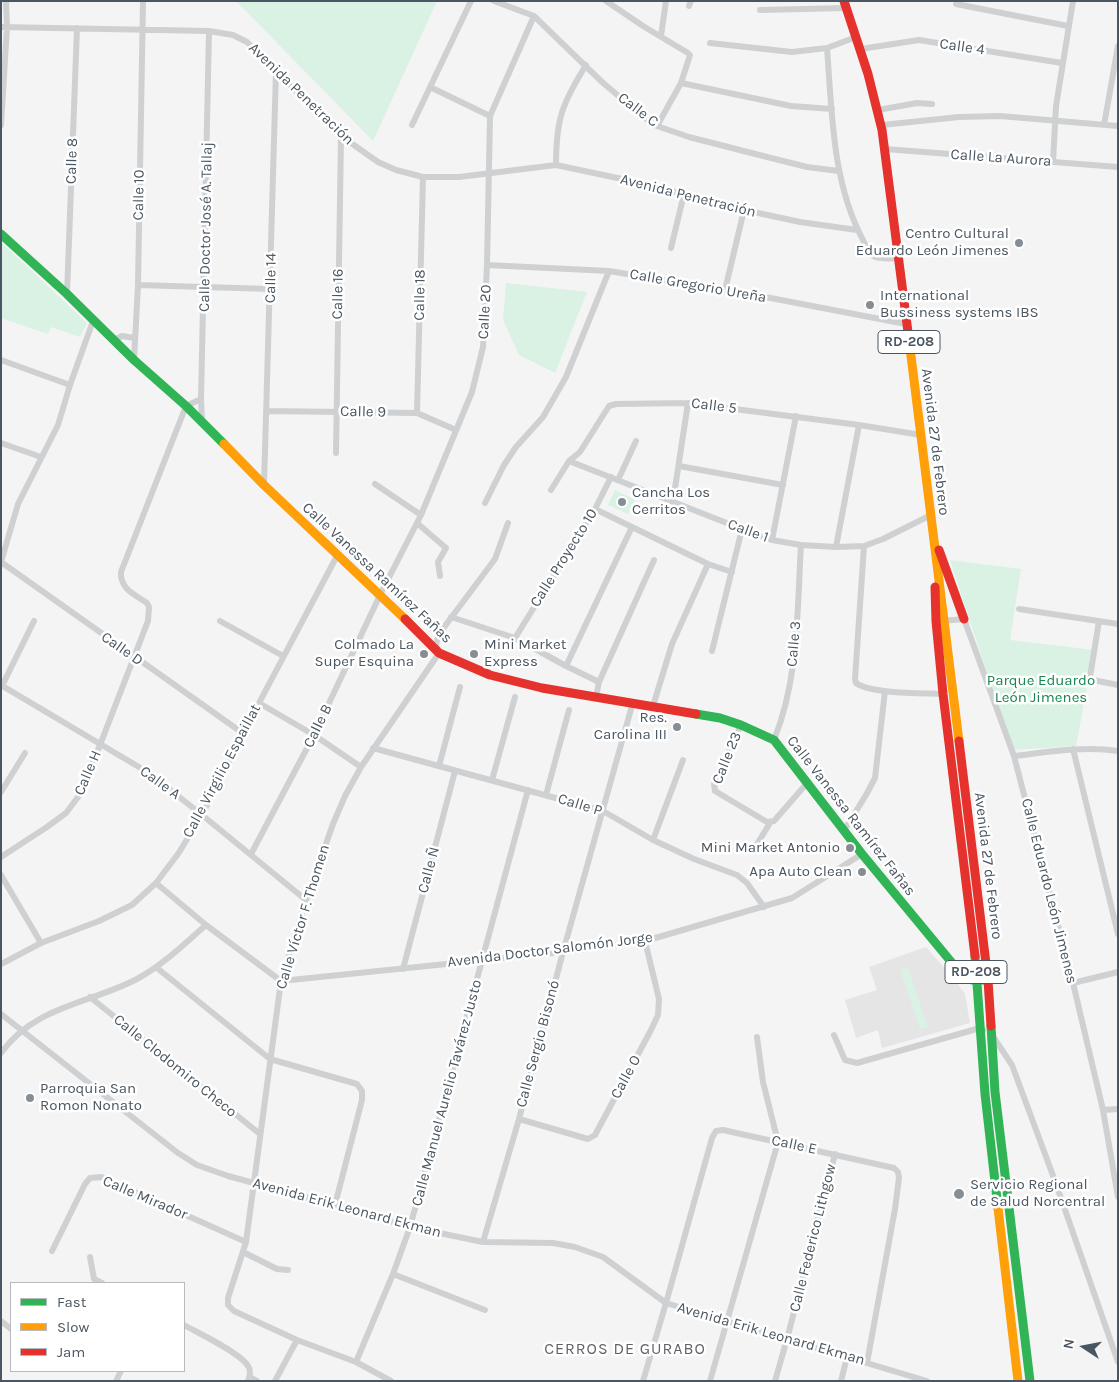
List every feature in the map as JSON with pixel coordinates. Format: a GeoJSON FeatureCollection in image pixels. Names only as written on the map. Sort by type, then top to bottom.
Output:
{"type":"FeatureCollection","features":[{"type":"Feature","properties":{"kind":"main road","name":"Avenida 27 de Febrero"},"geometry":{"type":"LineString","coordinates":[[845,4],[861,49],[882,126],[899,258],[931,515],[940,621],[942,694],[977,981],[985,1094],[1018,1381]]}},
{"type":"Feature","properties":{"kind":"main road","name":"Calle Vanessa Ramírez Fañas"},"geometry":{"type":"LineString","coordinates":[[1,234],[67,294],[134,360],[186,406],[264,485],[440,653],[490,674],[542,688],[720,718],[774,740],[845,829],[862,854],[962,975],[977,981]]}},
{"type":"Feature","properties":{"kind":"main road"},"geometry":{"type":"LineString","coordinates":[[933,535],[964,619]]}},
{"type":"Feature","properties":{"kind":"main road","name":"Avenida 27 de Febrero"},"geometry":{"type":"LineString","coordinates":[[940,621],[952,694],[988,980],[995,1092],[1030,1381]]}},
{"type":"Feature","properties":{"kind":"main road"},"geometry":{"type":"LineString","coordinates":[[977,981],[988,980]]}},
{"type":"Feature","properties":{"kind":"street"},"geometry":{"type":"LineString","coordinates":[[1,124],[6,1]]}},
{"type":"Feature","properties":{"kind":"street","name":"Calle 10"},"geometry":{"type":"LineString","coordinates":[[134,360],[138,284],[143,1]]}},
{"type":"Feature","properties":{"kind":"street"},"geometry":{"type":"LineString","coordinates":[[412,125],[470,1]]}},
{"type":"Feature","properties":{"kind":"street","name":"Calle C"},"geometry":{"type":"LineString","coordinates":[[494,1],[534,16],[610,88],[657,126],[689,137],[768,157],[839,171]]}},
{"type":"Feature","properties":{"kind":"street"},"geometry":{"type":"LineString","coordinates":[[606,1],[642,26],[688,52],[690,55],[681,83],[657,126]]}},
{"type":"Feature","properties":{"kind":"street"},"geometry":{"type":"LineString","coordinates":[[661,36],[666,1]]}},
{"type":"Feature","properties":{"kind":"street"},"geometry":{"type":"LineString","coordinates":[[1053,162],[1056,106],[1073,1]]}},
{"type":"Feature","properties":{"kind":"street"},"geometry":{"type":"LineString","coordinates":[[760,10],[845,4]]}},
{"type":"Feature","properties":{"kind":"street"},"geometry":{"type":"LineString","coordinates":[[956,4],[1068,26]]}},
{"type":"Feature","properties":{"kind":"street","name":"Calle 20"},"geometry":{"type":"LineString","coordinates":[[380,595],[421,515],[472,392],[484,347],[490,174],[490,116],[534,16]]}},
{"type":"Feature","properties":{"kind":"street","name":"Avenida Penetración"},"geometry":{"type":"LineString","coordinates":[[4,27],[142,29],[233,35],[247,42],[340,136],[378,162],[396,170],[423,177],[459,177],[556,166],[800,222],[858,230]]}},
{"type":"Feature","properties":{"kind":"street","name":"Calle 8"},"geometry":{"type":"LineString","coordinates":[[67,294],[77,28]]}},
{"type":"Feature","properties":{"kind":"street","name":"Calle Doctor José A. Tallaj"},"geometry":{"type":"LineString","coordinates":[[202,422],[210,32]]}},
{"type":"Feature","properties":{"kind":"street"},"geometry":{"type":"LineString","coordinates":[[710,43],[792,52],[828,48],[856,37]]}},
{"type":"Feature","properties":{"kind":"street","name":"Calle 4"},"geometry":{"type":"LineString","coordinates":[[861,49],[919,40],[1062,63]]}},
{"type":"Feature","properties":{"kind":"street"},"geometry":{"type":"LineString","coordinates":[[1104,125],[1114,89],[1118,46]]}},
{"type":"Feature","properties":{"kind":"street"},"geometry":{"type":"LineString","coordinates":[[828,48],[839,171],[847,203],[858,230],[874,257],[899,258]]}},
{"type":"Feature","properties":{"kind":"street"},"geometry":{"type":"LineString","coordinates":[[556,166],[556,141],[562,108],[586,65]]}},
{"type":"Feature","properties":{"kind":"street","name":"Calle 14"},"geometry":{"type":"LineString","coordinates":[[264,485],[276,71]]}},
{"type":"Feature","properties":{"kind":"street"},"geometry":{"type":"LineString","coordinates":[[681,83],[791,106],[832,109]]}},
{"type":"Feature","properties":{"kind":"street"},"geometry":{"type":"LineString","coordinates":[[430,87],[490,116]]}},
{"type":"Feature","properties":{"kind":"street"},"geometry":{"type":"LineString","coordinates":[[878,110],[917,103],[932,104]]}},
{"type":"Feature","properties":{"kind":"street"},"geometry":{"type":"LineString","coordinates":[[882,126],[959,117],[1000,116],[1118,126]]}},
{"type":"Feature","properties":{"kind":"street","name":"Calle 16"},"geometry":{"type":"LineString","coordinates":[[336,453],[340,136]]}},
{"type":"Feature","properties":{"kind":"street","name":"Calle La Aurora"},"geometry":{"type":"LineString","coordinates":[[885,149],[1118,167]]}},
{"type":"Feature","properties":{"kind":"street","name":"Calle 18"},"geometry":{"type":"LineString","coordinates":[[417,413],[423,177]]}},
{"type":"Feature","properties":{"kind":"street"},"geometry":{"type":"LineString","coordinates":[[671,248],[684,194]]}},
{"type":"Feature","properties":{"kind":"street"},"geometry":{"type":"LineString","coordinates":[[725,290],[744,210]]}},
{"type":"Feature","properties":{"kind":"street","name":"Calle Gregorio Ureña"},"geometry":{"type":"LineString","coordinates":[[487,265],[609,271],[725,290],[906,324]]}},
{"type":"Feature","properties":{"kind":"street"},"geometry":{"type":"LineString","coordinates":[[485,503],[504,465],[516,447],[543,417],[566,377],[609,271]]}},
{"type":"Feature","properties":{"kind":"street"},"geometry":{"type":"LineString","coordinates":[[138,284],[271,289]]}},
{"type":"Feature","properties":{"kind":"street"},"geometry":{"type":"LineString","coordinates":[[1,562],[18,504],[58,425],[93,321]]}},
{"type":"Feature","properties":{"kind":"street"},"geometry":{"type":"LineString","coordinates":[[114,340],[122,336],[135,338]]}},
{"type":"Feature","properties":{"kind":"street"},"geometry":{"type":"LineString","coordinates":[[1,360],[70,385]]}},
{"type":"Feature","properties":{"kind":"street"},"geometry":{"type":"LineString","coordinates":[[186,406],[201,399]]}},
{"type":"Feature","properties":{"kind":"street"},"geometry":{"type":"LineString","coordinates":[[673,501],[688,403]]}},
{"type":"Feature","properties":{"kind":"street","name":"Calle 5"},"geometry":{"type":"LineString","coordinates":[[551,490],[569,461],[580,452],[608,406],[616,404],[688,403],[796,416],[921,435]]}},
{"type":"Feature","properties":{"kind":"street","name":"Calle H"},"geometry":{"type":"LineString","coordinates":[[1,857],[48,827],[73,806],[100,745],[148,621],[149,607],[147,603],[123,585],[120,580],[121,572],[186,406]]}},
{"type":"Feature","properties":{"kind":"street","name":"Calle 9"},"geometry":{"type":"LineString","coordinates":[[267,411],[417,413],[456,430]]}},
{"type":"Feature","properties":{"kind":"street"},"geometry":{"type":"LineString","coordinates":[[772,540],[796,416]]}},
{"type":"Feature","properties":{"kind":"street"},"geometry":{"type":"LineString","coordinates":[[836,547],[859,425]]}},
{"type":"Feature","properties":{"kind":"street","name":"Calle Proyecto 10"},"geometry":{"type":"LineString","coordinates":[[515,638],[636,441]]}},
{"type":"Feature","properties":{"kind":"street"},"geometry":{"type":"LineString","coordinates":[[1,443],[41,457]]}},
{"type":"Feature","properties":{"kind":"street","name":"Calle 1"},"geometry":{"type":"LineString","coordinates":[[569,461],[772,540],[800,545],[864,546],[883,539],[931,515]]}},
{"type":"Feature","properties":{"kind":"street"},"geometry":{"type":"LineString","coordinates":[[679,466],[783,485]]}},
{"type":"Feature","properties":{"kind":"street"},"geometry":{"type":"LineString","coordinates":[[375,484],[421,515]]}},
{"type":"Feature","properties":{"kind":"street"},"geometry":{"type":"LineString","coordinates":[[595,509],[708,564],[732,572]]}},
{"type":"Feature","properties":{"kind":"street"},"geometry":{"type":"LineString","coordinates":[[417,523],[446,548],[438,562],[440,576]]}},
{"type":"Feature","properties":{"kind":"street"},"geometry":{"type":"LineString","coordinates":[[440,653],[436,644],[437,638],[451,616],[495,559],[508,523]]}},
{"type":"Feature","properties":{"kind":"street"},"geometry":{"type":"LineString","coordinates":[[566,666],[632,527]]}},
{"type":"Feature","properties":{"kind":"street"},"geometry":{"type":"LineString","coordinates":[[712,650],[742,529]]}},
{"type":"Feature","properties":{"kind":"street","name":"Calle 3"},"geometry":{"type":"LineString","coordinates":[[774,740],[782,720],[794,656],[800,545]]}},
{"type":"Feature","properties":{"kind":"street"},"geometry":{"type":"LineString","coordinates":[[864,546],[855,679],[860,685],[885,691],[942,694]]}},
{"type":"Feature","properties":{"kind":"street","name":"Calle Virgilio Espaillat"},"geometry":{"type":"LineString","coordinates":[[1,964],[41,943],[99,921],[132,905],[156,883],[178,854],[202,815],[258,703],[338,554]]}},
{"type":"Feature","properties":{"kind":"street"},"geometry":{"type":"LineString","coordinates":[[596,696],[599,682],[654,560]]}},
{"type":"Feature","properties":{"kind":"street","name":"Calle D"},"geometry":{"type":"LineString","coordinates":[[1,562],[244,734]]}},
{"type":"Feature","properties":{"kind":"street"},"geometry":{"type":"LineString","coordinates":[[653,706],[672,644],[708,564]]}},
{"type":"Feature","properties":{"kind":"street","name":"Calle B"},"geometry":{"type":"LineString","coordinates":[[251,854],[314,735],[380,595]]}},
{"type":"Feature","properties":{"kind":"street"},"geometry":{"type":"LineString","coordinates":[[1019,609],[1118,624]]}},
{"type":"Feature","properties":{"kind":"street"},"geometry":{"type":"LineString","coordinates":[[451,616],[515,638],[599,682]]}},
{"type":"Feature","properties":{"kind":"street"},"geometry":{"type":"LineString","coordinates":[[940,621],[964,619]]}},
{"type":"Feature","properties":{"kind":"street","name":"Calle Eduardo León Jimenes"},"geometry":{"type":"LineString","coordinates":[[964,619],[1014,756],[1103,1110],[1118,1197]]}},
{"type":"Feature","properties":{"kind":"street"},"geometry":{"type":"LineString","coordinates":[[2,686],[34,621]]}},
{"type":"Feature","properties":{"kind":"street"},"geometry":{"type":"LineString","coordinates":[[220,621],[283,656]]}},
{"type":"Feature","properties":{"kind":"street"},"geometry":{"type":"LineString","coordinates":[[1099,621],[1091,679],[1118,685]]}},
{"type":"Feature","properties":{"kind":"street","name":"Calle Víctor F. Thomen"},"geometry":{"type":"LineString","coordinates":[[297,1340],[234,1311],[228,1306],[228,1298],[246,1242],[281,981],[306,900],[338,810],[373,748],[440,653]]}},
{"type":"Feature","properties":{"kind":"street","name":"Calle A"},"geometry":{"type":"LineString","coordinates":[[2,686],[149,773],[306,900]]}},
{"type":"Feature","properties":{"kind":"street"},"geometry":{"type":"LineString","coordinates":[[439,766],[460,687]]}},
{"type":"Feature","properties":{"kind":"street"},"geometry":{"type":"LineString","coordinates":[[845,829],[875,778],[885,691]]}},
{"type":"Feature","properties":{"kind":"street"},"geometry":{"type":"LineString","coordinates":[[492,780],[515,698]]}},
{"type":"Feature","properties":{"kind":"street","name":"Calle Sergio Bisonó"},"geometry":{"type":"LineString","coordinates":[[483,1242],[519,1119],[632,702]]}},
{"type":"Feature","properties":{"kind":"street"},"geometry":{"type":"LineString","coordinates":[[258,703],[314,735],[361,767]]}},
{"type":"Feature","properties":{"kind":"street"},"geometry":{"type":"LineString","coordinates":[[546,795],[569,710]]}},
{"type":"Feature","properties":{"kind":"street","name":"Calle 23"},"geometry":{"type":"LineString","coordinates":[[740,725],[714,784],[715,792],[770,823]]}},
{"type":"Feature","properties":{"kind":"street","name":"Calle P"},"geometry":{"type":"LineString","coordinates":[[373,748],[603,811],[654,840],[737,874],[747,883],[764,907]]}},
{"type":"Feature","properties":{"kind":"street"},"geometry":{"type":"LineString","coordinates":[[1014,756],[1073,749],[1118,751]]}},
{"type":"Feature","properties":{"kind":"street"},"geometry":{"type":"LineString","coordinates":[[1073,749],[1118,934]]}},
{"type":"Feature","properties":{"kind":"street"},"geometry":{"type":"LineString","coordinates":[[1,792],[24,753]]}},
{"type":"Feature","properties":{"kind":"street"},"geometry":{"type":"LineString","coordinates":[[654,840],[683,760]]}},
{"type":"Feature","properties":{"kind":"street","name":"Calle Ñ"},"geometry":{"type":"LineString","coordinates":[[403,969],[455,771]]}},
{"type":"Feature","properties":{"kind":"street"},"geometry":{"type":"LineString","coordinates":[[754,849],[770,823],[774,821],[808,782]]}},
{"type":"Feature","properties":{"kind":"street","name":"Calle Manuel Aurelio Tavárez Justo"},"geometry":{"type":"LineString","coordinates":[[356,1362],[393,1274],[410,1227],[528,790]]}},
{"type":"Feature","properties":{"kind":"street","name":"Avenida Doctor Salomón Jorge"},"geometry":{"type":"LineString","coordinates":[[281,981],[563,952],[645,941],[792,898],[862,854]]}},
{"type":"Feature","properties":{"kind":"street"},"geometry":{"type":"LineString","coordinates":[[1,875],[41,943]]}},
{"type":"Feature","properties":{"kind":"street"},"geometry":{"type":"LineString","coordinates":[[156,883],[206,925],[281,981]]}},
{"type":"Feature","properties":{"kind":"street"},"geometry":{"type":"LineString","coordinates":[[1,1053],[9,1042],[22,1030],[54,1011],[135,980],[157,968],[206,925]]}},
{"type":"Feature","properties":{"kind":"street","name":"Calle O"},"geometry":{"type":"LineString","coordinates":[[519,1119],[588,1139],[595,1135],[658,1015],[659,1000],[645,941]]}},
{"type":"Feature","properties":{"kind":"street"},"geometry":{"type":"LineString","coordinates":[[157,968],[270,1059],[357,1084],[362,1091],[362,1100],[335,1204]]}},
{"type":"Feature","properties":{"kind":"street"},"geometry":{"type":"LineString","coordinates":[[1072,983],[1118,972]]}},
{"type":"Feature","properties":{"kind":"street","name":"Calle Clodomiro Checo"},"geometry":{"type":"LineString","coordinates":[[90,997],[260,1134]]}},
{"type":"Feature","properties":{"kind":"street","name":"Avenida Erik Leonard Ekman"},"geometry":{"type":"LineString","coordinates":[[1,1014],[178,1153],[208,1170],[335,1204],[410,1227],[483,1242],[554,1242],[575,1247],[603,1257],[666,1304],[848,1357],[909,1378],[927,1381]]}},
{"type":"Feature","properties":{"kind":"street"},"geometry":{"type":"LineString","coordinates":[[834,1035],[845,1060],[857,1063],[980,1028],[992,1034],[1012,1065],[1055,1181],[1118,1362]]}},
{"type":"Feature","properties":{"kind":"street"},"geometry":{"type":"LineString","coordinates":[[710,1381],[778,1142],[763,1082],[756,1037]]}},
{"type":"Feature","properties":{"kind":"street"},"geometry":{"type":"LineString","coordinates":[[1103,1110],[1118,1109]]}},
{"type":"Feature","properties":{"kind":"street","name":"Calle E"},"geometry":{"type":"LineString","coordinates":[[666,1304],[712,1138],[716,1131],[723,1130],[894,1168],[898,1172],[895,1209],[867,1363]]}},
{"type":"Feature","properties":{"kind":"street","name":"Calle Federico Lithgow"},"geometry":{"type":"LineString","coordinates":[[775,1381],[835,1154]]}},
{"type":"Feature","properties":{"kind":"street","name":"Calle Mirador"},"geometry":{"type":"LineString","coordinates":[[52,1251],[85,1184],[90,1178],[101,1177],[246,1242]]}},
{"type":"Feature","properties":{"kind":"street"},"geometry":{"type":"LineString","coordinates":[[244,1252],[277,1269],[288,1270]]}},
{"type":"Feature","properties":{"kind":"street"},"geometry":{"type":"LineString","coordinates":[[90,1257],[94,1279],[100,1282]]}},
{"type":"Feature","properties":{"kind":"street"},"geometry":{"type":"LineString","coordinates":[[393,1274],[485,1310]]}},
{"type":"Feature","properties":{"kind":"street"},"geometry":{"type":"LineString","coordinates":[[643,1381],[666,1304]]}},
{"type":"Feature","properties":{"kind":"street"},"geometry":{"type":"LineString","coordinates":[[185,1327],[242,1358],[249,1367],[249,1379],[257,1381]]}},
{"type":"Feature","properties":{"kind":"street"},"geometry":{"type":"LineString","coordinates":[[275,1381],[297,1340],[356,1362],[391,1381]]}},
{"type":"Feature","properties":{"kind":"street"},"geometry":{"type":"LineString","coordinates":[[840,1381],[848,1357]]}},
{"type":"Feature","properties":{"kind":"shaded area"},"geometry":{"type":"Polygon","coordinates":[[[926,947],[965,994],[970,1023],[882,1048],[878,1030],[856,1038],[845,1000],[877,990],[869,967],[926,947]]]}},
{"type":"Feature","properties":{"kind":"green space"},"geometry":{"type":"Polygon","coordinates":[[[236,1],[437,1],[373,141],[236,1]]]}},
{"type":"Feature","properties":{"kind":"green space"},"geometry":{"type":"Polygon","coordinates":[[[1,242],[87,323],[80,337],[51,327],[48,334],[1,318],[1,242]]]}},
{"type":"Feature","properties":{"kind":"green space"},"geometry":{"type":"Polygon","coordinates":[[[506,283],[587,292],[555,373],[519,355],[503,320],[506,283]]]}},
{"type":"Feature","properties":{"kind":"green space","name":"Cancha Los Cerritos"},"geometry":{"type":"Polygon","coordinates":[[[615,490],[635,500],[628,514],[608,505],[615,490]]]}},
{"type":"Feature","properties":{"kind":"green space","name":"Parque Eduardo León Jimenes"},"geometry":{"type":"Polygon","coordinates":[[[950,560],[1021,569],[1010,640],[1094,650],[1076,746],[1012,750],[950,560]]]}},
{"type":"Feature","properties":{"kind":"green space"},"geometry":{"type":"Polygon","coordinates":[[[908,967],[928,1027],[920,1029],[900,970],[908,967]]]}},
{"type":"Feature","properties":{"kind":"traffic: fast"},"geometry":{"type":"LineString","coordinates":[[1,234],[67,294],[134,360],[186,406],[224,444]]}},
{"type":"Feature","properties":{"kind":"traffic: fast"},"geometry":{"type":"LineString","coordinates":[[696,714],[720,718],[774,740],[862,854],[962,975],[972,980],[983,980]]}},
{"type":"Feature","properties":{"kind":"traffic: fast"},"geometry":{"type":"LineString","coordinates":[[975,956],[985,1094],[998,1208]]}},
{"type":"Feature","properties":{"kind":"traffic: fast"},"geometry":{"type":"LineString","coordinates":[[991,1026],[995,1092],[1030,1381]]}},
{"type":"Feature","properties":{"kind":"traffic: slow"},"geometry":{"type":"LineString","coordinates":[[908,332],[959,741]]}},
{"type":"Feature","properties":{"kind":"traffic: slow"},"geometry":{"type":"LineString","coordinates":[[224,444],[264,485],[405,619]]}},
{"type":"Feature","properties":{"kind":"traffic: slow"},"geometry":{"type":"LineString","coordinates":[[998,1208],[1018,1381]]}},
{"type":"Feature","properties":{"kind":"traffic: jam"},"geometry":{"type":"LineString","coordinates":[[844,1],[868,74],[882,130],[908,332]]}},
{"type":"Feature","properties":{"kind":"traffic: jam"},"geometry":{"type":"LineString","coordinates":[[939,550],[964,619]]}},
{"type":"Feature","properties":{"kind":"traffic: jam"},"geometry":{"type":"LineString","coordinates":[[935,587],[936,621],[943,694],[975,956]]}},
{"type":"Feature","properties":{"kind":"traffic: jam"},"geometry":{"type":"LineString","coordinates":[[405,619],[439,653],[490,675],[542,688],[696,714]]}},
{"type":"Feature","properties":{"kind":"traffic: jam"},"geometry":{"type":"LineString","coordinates":[[959,741],[988,980],[991,1026]]}},
{"type":"Feature","properties":{"kind":"place","name":"Centro Cultural Eduardo León Jimenes"},"geometry":{"type":"Point","coordinates":[1019,243]}},
{"type":"Feature","properties":{"kind":"place","name":"International Bussiness systems IBS"},"geometry":{"type":"Point","coordinates":[870,305]}},
{"type":"Feature","properties":{"kind":"place","name":"Cancha Los Cerritos"},"geometry":{"type":"Point","coordinates":[622,502]}},
{"type":"Feature","properties":{"kind":"place","name":"Colmado La Super Esquina"},"geometry":{"type":"Point","coordinates":[424,654]}},
{"type":"Feature","properties":{"kind":"place","name":"Mini Market Express"},"geometry":{"type":"Point","coordinates":[474,654]}},
{"type":"Feature","properties":{"kind":"place","name":"Res. Carolina III"},"geometry":{"type":"Point","coordinates":[677,727]}},
{"type":"Feature","properties":{"kind":"place","name":"Mini Market Antonio"},"geometry":{"type":"Point","coordinates":[850,848]}},
{"type":"Feature","properties":{"kind":"place","name":"Apa Auto Clean"},"geometry":{"type":"Point","coordinates":[862,872]}},
{"type":"Feature","properties":{"kind":"place","name":"Parroquia San Romon Nonato"},"geometry":{"type":"Point","coordinates":[30,1098]}},
{"type":"Feature","properties":{"kind":"place","name":"Servicio Regional de Salud Norcentral"},"geometry":{"type":"Point","coordinates":[959,1194]}},
{"type":"Feature","properties":{"kind":"district","name":"CERROS DE GURABO"},"geometry":{"type":"Point","coordinates":[625,1349]}}]}
